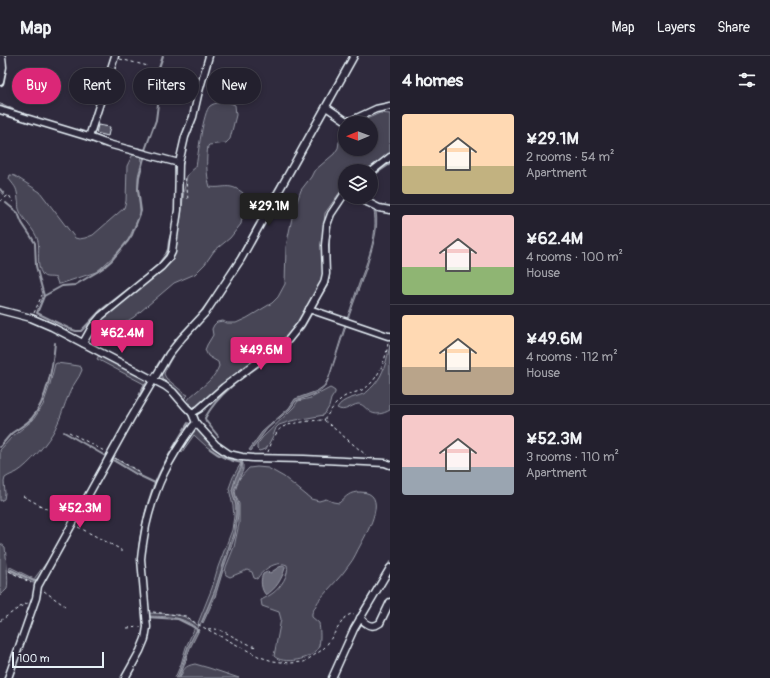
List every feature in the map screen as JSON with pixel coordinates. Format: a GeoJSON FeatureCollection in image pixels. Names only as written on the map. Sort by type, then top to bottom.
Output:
{"type":"FeatureCollection","features":[{"type":"Feature","properties":{"kind":"street"},"geometry":{"type":"LineString","coordinates":[[83,343],[92,327],[101,316],[165,263],[172,254],[178,210],[179,163],[185,137],[193,117],[198,94],[210,56]]}},
{"type":"Feature","properties":{"kind":"street"},"geometry":{"type":"LineString","coordinates":[[8,678],[36,598],[38,586],[110,455],[170,354],[182,338],[206,312],[230,278],[354,56]]}},
{"type":"Feature","properties":{"kind":"street"},"geometry":{"type":"LineString","coordinates":[[0,82],[3,67],[2,57]]}},
{"type":"Feature","properties":{"kind":"street"},"geometry":{"type":"LineString","coordinates":[[89,137],[115,57]]}},
{"type":"Feature","properties":{"kind":"street"},"geometry":{"type":"LineString","coordinates":[[326,107],[345,120],[350,121],[390,106]]}},
{"type":"Feature","properties":{"kind":"street"},"geometry":{"type":"LineString","coordinates":[[0,110],[108,144],[179,163]]}},
{"type":"Feature","properties":{"kind":"street"},"geometry":{"type":"LineString","coordinates":[[378,166],[390,157]]}},
{"type":"Feature","properties":{"kind":"street"},"geometry":{"type":"LineString","coordinates":[[192,413],[256,363],[282,346],[301,324],[325,280],[328,221],[338,204]]}},
{"type":"Feature","properties":{"kind":"street"},"geometry":{"type":"LineString","coordinates":[[371,204],[379,208],[390,210]]}},
{"type":"Feature","properties":{"kind":"street"},"geometry":{"type":"LineString","coordinates":[[309,309],[389,336]]}},
{"type":"Feature","properties":{"kind":"street"},"geometry":{"type":"LineString","coordinates":[[0,310],[31,318],[52,327],[154,380],[173,392],[192,413],[196,424],[216,445],[229,454],[267,458],[385,463],[390,465]]}},
{"type":"Feature","properties":{"kind":"street"},"geometry":{"type":"LineString","coordinates":[[125,678],[140,651],[145,639],[147,627],[141,559],[149,515],[156,491],[165,470],[182,440],[196,424]]}},
{"type":"Feature","properties":{"kind":"street"},"geometry":{"type":"LineString","coordinates":[[332,678],[354,629],[390,568]]}},
{"type":"Feature","properties":{"kind":"street"},"geometry":{"type":"LineString","coordinates":[[360,618],[372,626],[378,625],[390,602]]}},
{"type":"Feature","properties":{"kind":"path"},"geometry":{"type":"LineString","coordinates":[[115,57],[148,66]]}},
{"type":"Feature","properties":{"kind":"path"},"geometry":{"type":"LineString","coordinates":[[178,171],[185,176],[188,201]]}},
{"type":"Feature","properties":{"kind":"path"},"geometry":{"type":"LineString","coordinates":[[0,201],[9,195],[13,202]]}},
{"type":"Feature","properties":{"kind":"path"},"geometry":{"type":"LineString","coordinates":[[31,318],[42,295]]}},
{"type":"Feature","properties":{"kind":"path"},"geometry":{"type":"LineString","coordinates":[[324,420],[339,400],[344,396],[369,386],[375,379],[383,361],[389,336]]}},
{"type":"Feature","properties":{"kind":"path"},"geometry":{"type":"LineString","coordinates":[[267,458],[268,451],[281,428],[308,421],[324,420],[365,454],[371,463]]}},
{"type":"Feature","properties":{"kind":"path"},"geometry":{"type":"LineString","coordinates":[[69,432],[138,471],[140,475]]}},
{"type":"Feature","properties":{"kind":"path"},"geometry":{"type":"LineString","coordinates":[[24,496],[122,550],[121,552]]}},
{"type":"Feature","properties":{"kind":"path"},"geometry":{"type":"LineString","coordinates":[[9,571],[38,586],[65,606]]}},
{"type":"Feature","properties":{"kind":"path"},"geometry":{"type":"LineString","coordinates":[[0,622],[20,606],[30,601]]}},
{"type":"Feature","properties":{"kind":"path"},"geometry":{"type":"LineString","coordinates":[[146,611],[186,616],[197,624],[266,659],[278,662],[297,663],[304,662],[326,646],[345,616],[351,614],[360,618]]}},
{"type":"Feature","properties":{"kind":"path"},"geometry":{"type":"LineString","coordinates":[[127,628],[147,627]]}},
{"type":"Feature","properties":{"kind":"path"},"geometry":{"type":"LineString","coordinates":[[207,629],[213,628],[256,647]]}},
{"type":"Feature","properties":{"kind":"shaded area"},"geometry":{"type":"Polygon","coordinates":[[[212,105],[235,105],[236,115],[230,139],[226,143],[208,146],[207,172],[210,187],[230,187],[243,193],[244,206],[241,224],[230,238],[214,251],[205,264],[195,274],[174,283],[134,317],[108,333],[99,333],[98,326],[105,316],[173,261],[187,176],[196,167],[205,116],[207,110],[212,105]]]}},
{"type":"Feature","properties":{"kind":"shaded area"},"geometry":{"type":"Polygon","coordinates":[[[380,113],[390,114],[390,154],[375,164],[338,164],[338,195],[325,213],[322,242],[324,269],[322,279],[296,324],[282,341],[224,382],[197,407],[193,408],[188,400],[210,380],[219,366],[218,362],[208,356],[205,350],[213,335],[212,329],[214,325],[217,322],[223,321],[227,323],[236,323],[272,303],[278,297],[285,284],[286,247],[293,213],[301,190],[314,171],[334,154],[338,148],[338,156],[378,156],[378,116],[373,116],[380,113]]]}},
{"type":"Feature","properties":{"kind":"shaded area"},"geometry":{"type":"Polygon","coordinates":[[[134,155],[141,155],[142,158],[138,175],[140,214],[128,240],[119,251],[96,272],[60,284],[58,284],[56,278],[54,277],[43,276],[39,266],[38,241],[19,209],[17,190],[9,179],[10,175],[15,176],[40,192],[75,238],[79,239],[93,235],[124,208],[126,201],[127,166],[134,155]]]}},
{"type":"Feature","properties":{"kind":"shaded area"},"geometry":{"type":"Polygon","coordinates":[[[390,345],[390,410],[374,414],[360,404],[343,410],[337,408],[343,402],[367,392],[374,385],[383,371],[390,345]]]}},
{"type":"Feature","properties":{"kind":"shaded area"},"geometry":{"type":"Polygon","coordinates":[[[177,347],[179,348],[170,361],[164,374],[166,378],[188,395],[184,399],[163,380],[161,374],[177,347]]]}},
{"type":"Feature","properties":{"kind":"shaded area"},"geometry":{"type":"Polygon","coordinates":[[[99,355],[146,380],[148,385],[110,452],[108,452],[134,406],[144,384],[97,359],[99,355]]]}},
{"type":"Feature","properties":{"kind":"shaded area"},"geometry":{"type":"Polygon","coordinates":[[[55,364],[79,366],[82,370],[70,391],[52,434],[22,469],[5,478],[4,499],[0,501],[0,450],[13,436],[33,420],[43,405],[55,364]]]}},
{"type":"Feature","properties":{"kind":"shaded area"},"geometry":{"type":"Polygon","coordinates":[[[330,388],[335,391],[335,393],[324,415],[291,421],[279,425],[276,428],[266,449],[259,451],[257,449],[257,445],[262,438],[294,407],[298,401],[311,398],[330,388]]]}},
{"type":"Feature","properties":{"kind":"shaded area"},"geometry":{"type":"Polygon","coordinates":[[[194,428],[198,429],[217,450],[244,460],[241,463],[220,455],[207,447],[194,435],[182,452],[178,450],[194,428]]]}},
{"type":"Feature","properties":{"kind":"shaded area"},"geometry":{"type":"Polygon","coordinates":[[[112,457],[139,472],[139,476],[110,459],[112,457]]]}},
{"type":"Feature","properties":{"kind":"shaded area"},"geometry":{"type":"Polygon","coordinates":[[[241,463],[232,490],[236,506],[233,535],[215,590],[200,625],[198,623],[232,530],[234,516],[229,488],[241,463]]]}},
{"type":"Feature","properties":{"kind":"shaded area"},"geometry":{"type":"Polygon","coordinates":[[[249,468],[268,468],[284,477],[311,499],[319,501],[326,499],[339,503],[346,496],[356,492],[369,494],[374,498],[375,505],[372,522],[364,538],[343,574],[317,603],[312,613],[312,617],[319,623],[319,646],[310,656],[297,660],[290,661],[278,659],[274,656],[281,619],[279,612],[262,606],[261,600],[279,588],[286,576],[288,569],[287,565],[274,565],[262,572],[257,579],[254,578],[252,572],[247,570],[230,577],[226,575],[225,572],[234,547],[239,524],[239,504],[235,491],[239,479],[249,468]]]}},
{"type":"Feature","properties":{"kind":"shaded area"},"geometry":{"type":"Polygon","coordinates":[[[69,523],[70,524],[35,583],[9,571],[10,567],[34,579],[49,559],[69,523]]]}},
{"type":"Feature","properties":{"kind":"shaded area"},"geometry":{"type":"Polygon","coordinates":[[[0,543],[5,547],[8,581],[7,589],[0,596],[0,543]]]}},
{"type":"Feature","properties":{"kind":"shaded area"},"geometry":{"type":"Polygon","coordinates":[[[149,613],[172,614],[185,617],[199,626],[188,647],[177,678],[175,678],[195,627],[184,620],[148,616],[149,613]]]}},
{"type":"Feature","properties":{"kind":"shaded area"},"geometry":{"type":"Polygon","coordinates":[[[195,664],[239,678],[180,678],[185,668],[195,664]]]}},
{"type":"Feature","properties":{"kind":"water"},"geometry":{"type":"Polygon","coordinates":[[[374,211],[376,211],[377,225],[373,246],[365,273],[347,319],[372,245],[375,228],[374,211]]]}},
{"type":"Feature","properties":{"kind":"water"},"geometry":{"type":"Polygon","coordinates":[[[345,325],[346,326],[329,378],[325,387],[318,393],[296,401],[290,409],[267,429],[251,451],[249,450],[262,432],[289,408],[295,399],[317,391],[324,386],[329,377],[345,325]]]}},
{"type":"Feature","properties":{"kind":"water"},"geometry":{"type":"Polygon","coordinates":[[[242,463],[243,470],[234,490],[238,506],[235,536],[215,597],[203,623],[202,622],[215,590],[233,534],[236,506],[232,490],[242,463]]]}},
{"type":"Feature","properties":{"kind":"water"},"geometry":{"type":"Polygon","coordinates":[[[282,566],[285,566],[285,568],[280,580],[276,587],[266,595],[262,585],[263,574],[267,572],[270,573],[282,566]]]}},
{"type":"Feature","properties":{"kind":"water"},"geometry":{"type":"Polygon","coordinates":[[[197,629],[199,630],[190,648],[179,678],[177,678],[183,665],[188,647],[197,629]]]}},
{"type":"Feature","properties":{"kind":"building"},"geometry":{"type":"Polygon","coordinates":[[[98,125],[110,127],[108,136],[96,133],[98,125]]]}},
{"type":"Feature","properties":{"kind":"waterway"},"geometry":{"type":"LineString","coordinates":[[110,61],[112,56]]}},
{"type":"Feature","properties":{"kind":"waterway"},"geometry":{"type":"LineString","coordinates":[[102,139],[145,150],[156,120],[159,96],[159,68],[163,56]]}},
{"type":"Feature","properties":{"kind":"waterway"},"geometry":{"type":"LineString","coordinates":[[299,149],[350,56]]}},
{"type":"Feature","properties":{"kind":"waterway"},"geometry":{"type":"LineString","coordinates":[[1,104],[24,115]]}},
{"type":"Feature","properties":{"kind":"waterway"},"geometry":{"type":"LineString","coordinates":[[178,156],[182,136]]}},
{"type":"Feature","properties":{"kind":"waterway"},"geometry":{"type":"LineString","coordinates":[[233,266],[296,155]]}},
{"type":"Feature","properties":{"kind":"waterway"},"geometry":{"type":"LineString","coordinates":[[44,296],[62,286],[75,285],[97,272],[111,261],[128,241],[132,235],[141,211],[138,189],[139,177],[144,158]]}},
{"type":"Feature","properties":{"kind":"waterway"},"geometry":{"type":"LineString","coordinates":[[378,172],[390,164]]}},
{"type":"Feature","properties":{"kind":"waterway"},"geometry":{"type":"LineString","coordinates":[[175,166],[176,179]]}},
{"type":"Feature","properties":{"kind":"waterway"},"geometry":{"type":"LineString","coordinates":[[0,189],[4,194]]}},
{"type":"Feature","properties":{"kind":"waterway"},"geometry":{"type":"LineString","coordinates":[[6,203],[18,213],[22,223],[35,243],[36,266],[44,296],[37,313],[70,329],[81,331],[101,310],[135,284]]}},
{"type":"Feature","properties":{"kind":"waterway"},"geometry":{"type":"LineString","coordinates":[[339,208],[342,204]]}},
{"type":"Feature","properties":{"kind":"waterway"},"geometry":{"type":"LineString","coordinates":[[314,308],[329,282],[330,228],[332,218],[336,211]]}},
{"type":"Feature","properties":{"kind":"waterway"},"geometry":{"type":"LineString","coordinates":[[149,273],[157,266],[166,254],[173,227]]}},
{"type":"Feature","properties":{"kind":"waterway"},"geometry":{"type":"LineString","coordinates":[[157,366],[176,339],[198,316],[215,293]]}},
{"type":"Feature","properties":{"kind":"waterway"},"geometry":{"type":"LineString","coordinates":[[288,344],[303,328],[311,314]]}},
{"type":"Feature","properties":{"kind":"waterway"},"geometry":{"type":"LineString","coordinates":[[0,447],[12,433],[30,420],[42,402],[53,362],[55,343]]}},
{"type":"Feature","properties":{"kind":"waterway"},"geometry":{"type":"LineString","coordinates":[[218,436],[205,418],[211,408],[245,375],[279,351]]}},
{"type":"Feature","properties":{"kind":"waterway"},"geometry":{"type":"LineString","coordinates":[[134,407],[145,384]]}},
{"type":"Feature","properties":{"kind":"waterway"},"geometry":{"type":"LineString","coordinates":[[139,549],[146,511],[155,482],[188,423]]}},
{"type":"Feature","properties":{"kind":"waterway"},"geometry":{"type":"LineString","coordinates":[[64,432],[107,457]]}},
{"type":"Feature","properties":{"kind":"waterway"},"geometry":{"type":"LineString","coordinates":[[210,449],[225,458],[242,463],[242,465]]}},
{"type":"Feature","properties":{"kind":"waterway"},"geometry":{"type":"LineString","coordinates":[[110,458],[136,474],[155,483]]}},
{"type":"Feature","properties":{"kind":"waterway"},"geometry":{"type":"LineString","coordinates":[[358,615],[390,562]]}},
{"type":"Feature","properties":{"kind":"waterway"},"geometry":{"type":"LineString","coordinates":[[11,570],[34,581],[40,576]]}},
{"type":"Feature","properties":{"kind":"waterway"},"geometry":{"type":"LineString","coordinates":[[146,617],[178,619],[198,630],[197,631]]}},
{"type":"Feature","properties":{"kind":"waterway"},"geometry":{"type":"LineString","coordinates":[[142,640],[143,630]]}}]}
